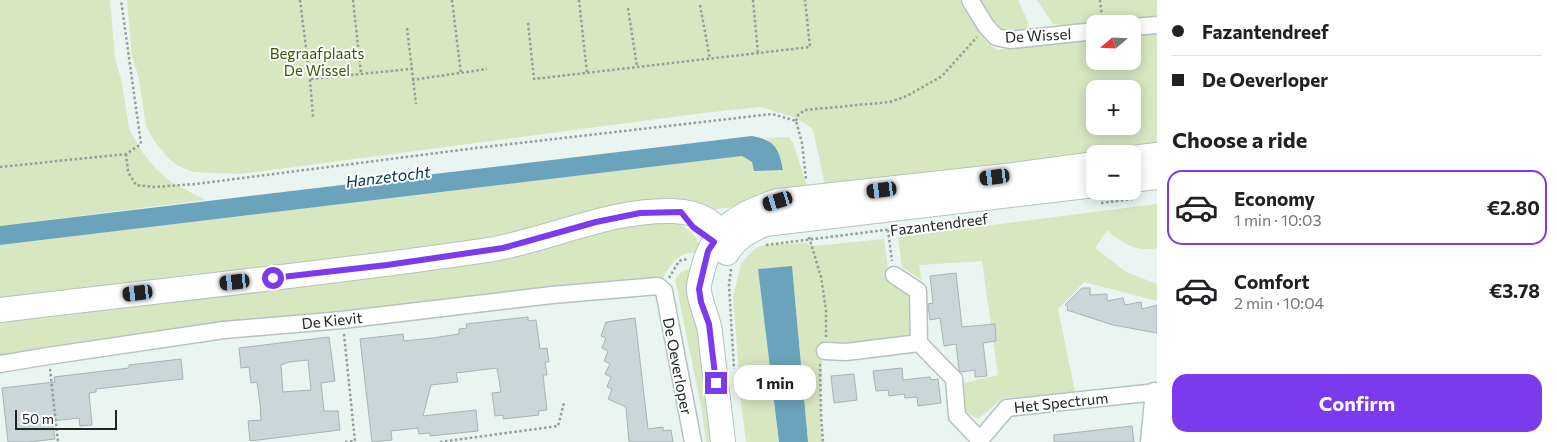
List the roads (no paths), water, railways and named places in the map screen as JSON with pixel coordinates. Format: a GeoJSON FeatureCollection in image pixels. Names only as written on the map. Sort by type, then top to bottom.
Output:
{"type":"FeatureCollection","features":[{"type":"Feature","properties":{"kind":"main road"},"geometry":{"type":"LineString","coordinates":[[1141,157],[1157,155]]}},
{"type":"Feature","properties":{"kind":"main road","name":"Fazantendreef"},"geometry":{"type":"LineString","coordinates":[[807,219],[1086,166]]}},
{"type":"Feature","properties":{"kind":"main road"},"geometry":{"type":"LineString","coordinates":[[1141,186],[1157,177]]}},
{"type":"Feature","properties":{"kind":"main road","name":"Fazantendreef"},"geometry":{"type":"LineString","coordinates":[[726,245],[765,224],[1086,195]]}},
{"type":"Feature","properties":{"kind":"main road"},"geometry":{"type":"LineString","coordinates":[[0,310],[396,264],[503,248],[596,222],[640,213],[681,212],[693,227],[726,245],[714,280],[709,324],[723,442]]}},
{"type":"Feature","properties":{"kind":"street","name":"De Wissel"},"geometry":{"type":"LineString","coordinates":[[970,0],[986,26],[996,37],[1010,40],[1086,32]]}},
{"type":"Feature","properties":{"kind":"street"},"geometry":{"type":"LineString","coordinates":[[1141,26],[1157,24]]}},
{"type":"Feature","properties":{"kind":"street"},"geometry":{"type":"LineString","coordinates":[[894,274],[918,291],[919,343],[954,379],[957,416],[980,441]]}},
{"type":"Feature","properties":{"kind":"street","name":"De Kievit"},"geometry":{"type":"LineString","coordinates":[[0,364],[224,330],[342,320],[552,295],[658,286],[664,291]]}},
{"type":"Feature","properties":{"kind":"street","name":"De Oeverloper"},"geometry":{"type":"LineString","coordinates":[[664,291],[692,442]]}},
{"type":"Feature","properties":{"kind":"street"},"geometry":{"type":"LineString","coordinates":[[826,351],[846,352],[919,343]]}},
{"type":"Feature","properties":{"kind":"street"},"geometry":{"type":"LineString","coordinates":[[1149,442],[1156,392]]}},
{"type":"Feature","properties":{"kind":"street","name":"Het Spectrum"},"geometry":{"type":"LineString","coordinates":[[980,441],[1007,408],[1156,392]]}},
{"type":"Feature","properties":{"kind":"water"},"geometry":{"type":"Polygon","coordinates":[[[752,136],[766,140],[775,146],[780,156],[783,170],[754,171],[752,162],[742,156],[0,245],[0,226],[752,136]]]}},
{"type":"Feature","properties":{"kind":"water"},"geometry":{"type":"Polygon","coordinates":[[[792,266],[808,442],[779,442],[758,269],[792,266]]]}},
{"type":"Feature","properties":{"kind":"park label","name":"Begraafplaats De Wissel"},"geometry":{"type":"Point","coordinates":[317,62]}},
{"type":"Feature","properties":{"kind":"water label","name":"Hanzetocht"},"geometry":{"type":"Point","coordinates":[388,176]}}]}
